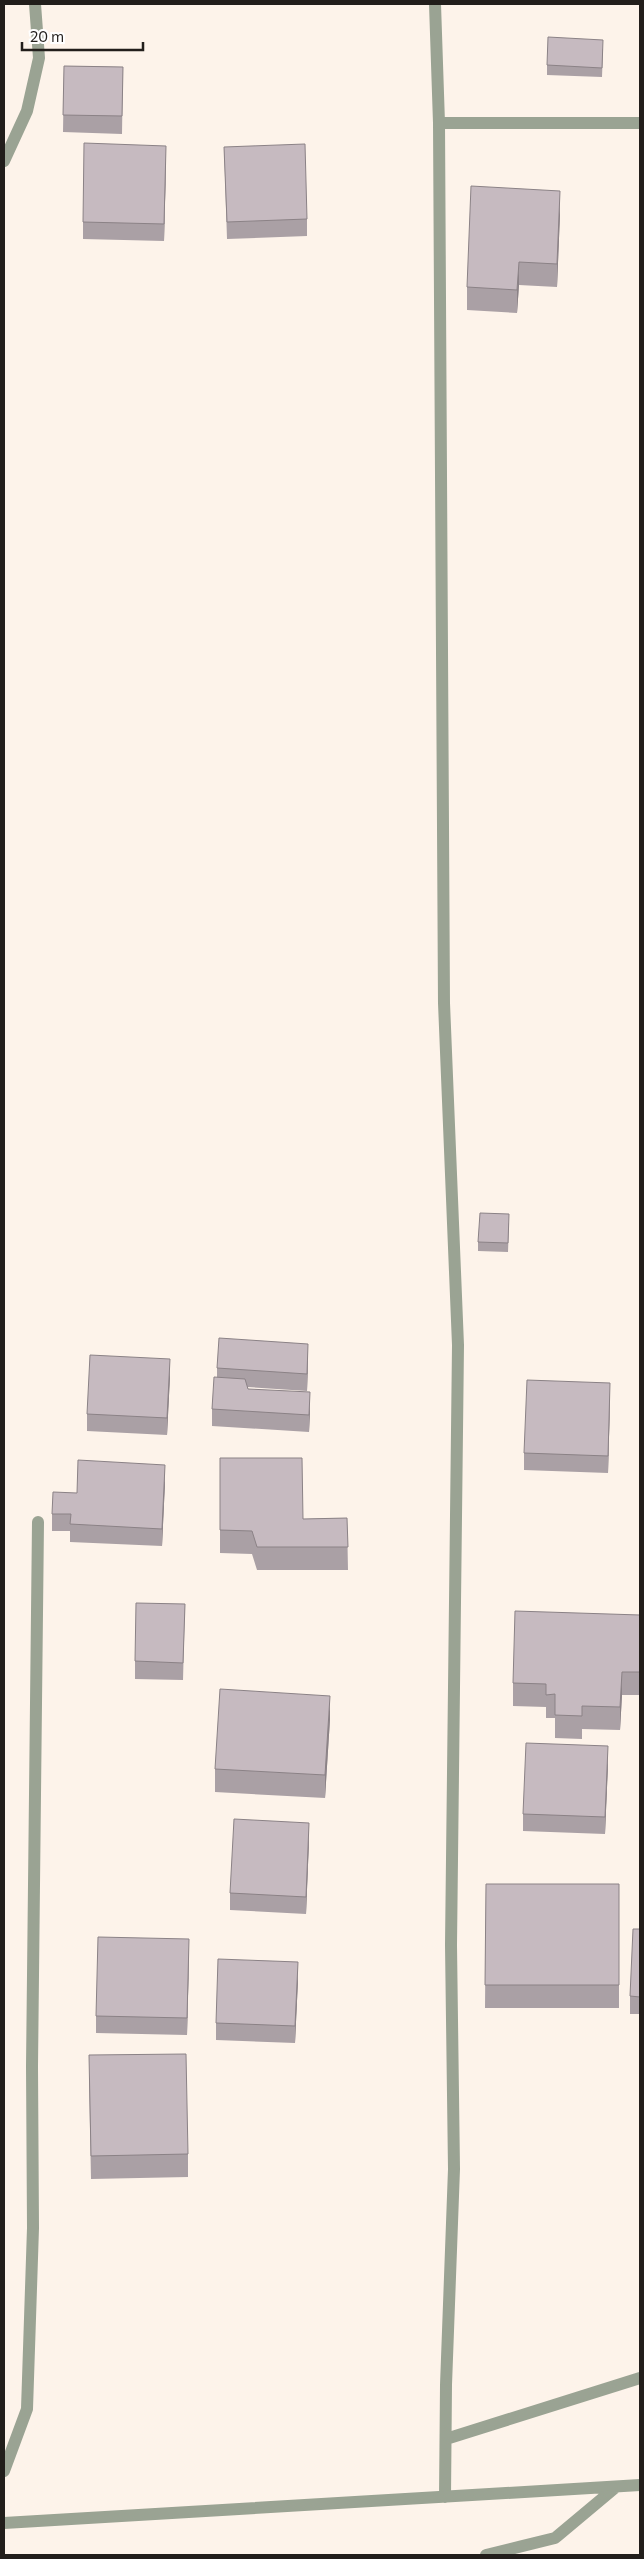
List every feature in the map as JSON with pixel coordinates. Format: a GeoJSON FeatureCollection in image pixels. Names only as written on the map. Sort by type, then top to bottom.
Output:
{"type":"FeatureCollection","features":[{"type":"Feature","properties":{"kind":"street"},"geometry":{"type":"LineString","coordinates":[[4,161],[27,111],[39,58],[35,4]]}},
{"type":"Feature","properties":{"kind":"street"},"geometry":{"type":"LineString","coordinates":[[435,4],[439,123],[444,1003],[458,1345],[451,1945],[454,2169],[445,2497]]}},
{"type":"Feature","properties":{"kind":"street"},"geometry":{"type":"LineString","coordinates":[[439,123],[640,123]]}},
{"type":"Feature","properties":{"kind":"street"},"geometry":{"type":"LineString","coordinates":[[4,2471],[27,2409],[34,2228],[32,2066],[38,1522]]}},
{"type":"Feature","properties":{"kind":"street"},"geometry":{"type":"LineString","coordinates":[[446,2439],[640,2378]]}},
{"type":"Feature","properties":{"kind":"street"},"geometry":{"type":"LineString","coordinates":[[4,2523],[640,2486]]}},
{"type":"Feature","properties":{"kind":"street"},"geometry":{"type":"LineString","coordinates":[[486,2555],[555,2538],[616,2487]]}},
{"type":"Feature","properties":{"kind":"building"},"geometry":{"type":"Polygon","coordinates":[[[548,37],[603,40],[602,68],[547,65],[548,37]]]}},
{"type":"Feature","properties":{"kind":"building"},"geometry":{"type":"Polygon","coordinates":[[[64,66],[123,67],[122,116],[63,115],[64,66]]]}},
{"type":"Feature","properties":{"kind":"building"},"geometry":{"type":"Polygon","coordinates":[[[84,143],[166,146],[164,224],[83,222],[84,143]]]}},
{"type":"Feature","properties":{"kind":"building"},"geometry":{"type":"Polygon","coordinates":[[[305,144],[307,219],[227,222],[224,147],[305,144]]]}},
{"type":"Feature","properties":{"kind":"building"},"geometry":{"type":"Polygon","coordinates":[[[471,186],[560,191],[557,264],[519,262],[517,290],[467,287],[471,186]]]}},
{"type":"Feature","properties":{"kind":"building"},"geometry":{"type":"Polygon","coordinates":[[[480,1213],[509,1214],[508,1243],[478,1242],[480,1213]]]}},
{"type":"Feature","properties":{"kind":"building"},"geometry":{"type":"Polygon","coordinates":[[[219,1338],[308,1344],[307,1374],[217,1368],[219,1338]]]}},
{"type":"Feature","properties":{"kind":"building"},"geometry":{"type":"Polygon","coordinates":[[[90,1355],[170,1359],[167,1418],[87,1414],[90,1355]]]}},
{"type":"Feature","properties":{"kind":"building"},"geometry":{"type":"Polygon","coordinates":[[[214,1377],[245,1379],[248,1389],[310,1392],[309,1415],[212,1409],[214,1377]]]}},
{"type":"Feature","properties":{"kind":"building"},"geometry":{"type":"Polygon","coordinates":[[[527,1380],[610,1383],[608,1456],[524,1453],[527,1380]]]}},
{"type":"Feature","properties":{"kind":"building"},"geometry":{"type":"Polygon","coordinates":[[[220,1458],[302,1458],[303,1519],[347,1518],[348,1547],[257,1547],[252,1531],[220,1530],[220,1458]]]}},
{"type":"Feature","properties":{"kind":"building"},"geometry":{"type":"Polygon","coordinates":[[[78,1460],[165,1465],[162,1529],[70,1524],[71,1514],[52,1514],[53,1492],[77,1493],[78,1460]]]}},
{"type":"Feature","properties":{"kind":"building"},"geometry":{"type":"Polygon","coordinates":[[[136,1603],[185,1604],[183,1663],[135,1661],[136,1603]]]}},
{"type":"Feature","properties":{"kind":"building"},"geometry":{"type":"Polygon","coordinates":[[[515,1611],[640,1615],[640,1672],[622,1672],[620,1707],[582,1706],[582,1716],[555,1715],[555,1694],[546,1695],[546,1684],[513,1683],[515,1611]]]}},
{"type":"Feature","properties":{"kind":"building"},"geometry":{"type":"Polygon","coordinates":[[[220,1689],[330,1696],[325,1775],[215,1769],[220,1689]]]}},
{"type":"Feature","properties":{"kind":"building"},"geometry":{"type":"Polygon","coordinates":[[[526,1743],[608,1746],[605,1817],[523,1814],[526,1743]]]}},
{"type":"Feature","properties":{"kind":"building"},"geometry":{"type":"Polygon","coordinates":[[[234,1819],[309,1823],[306,1897],[230,1893],[234,1819]]]}},
{"type":"Feature","properties":{"kind":"building"},"geometry":{"type":"Polygon","coordinates":[[[486,1884],[619,1884],[619,1985],[485,1985],[486,1884]]]}},
{"type":"Feature","properties":{"kind":"building"},"geometry":{"type":"Polygon","coordinates":[[[633,1929],[640,1929],[640,1997],[630,1996],[633,1929]]]}},
{"type":"Feature","properties":{"kind":"building"},"geometry":{"type":"Polygon","coordinates":[[[98,1937],[189,1939],[187,2018],[96,2016],[98,1937]]]}},
{"type":"Feature","properties":{"kind":"building"},"geometry":{"type":"Polygon","coordinates":[[[218,1959],[298,1962],[295,2026],[216,2023],[218,1959]]]}},
{"type":"Feature","properties":{"kind":"building"},"geometry":{"type":"Polygon","coordinates":[[[186,2054],[188,2154],[91,2156],[89,2055],[186,2054]]]}}]}
